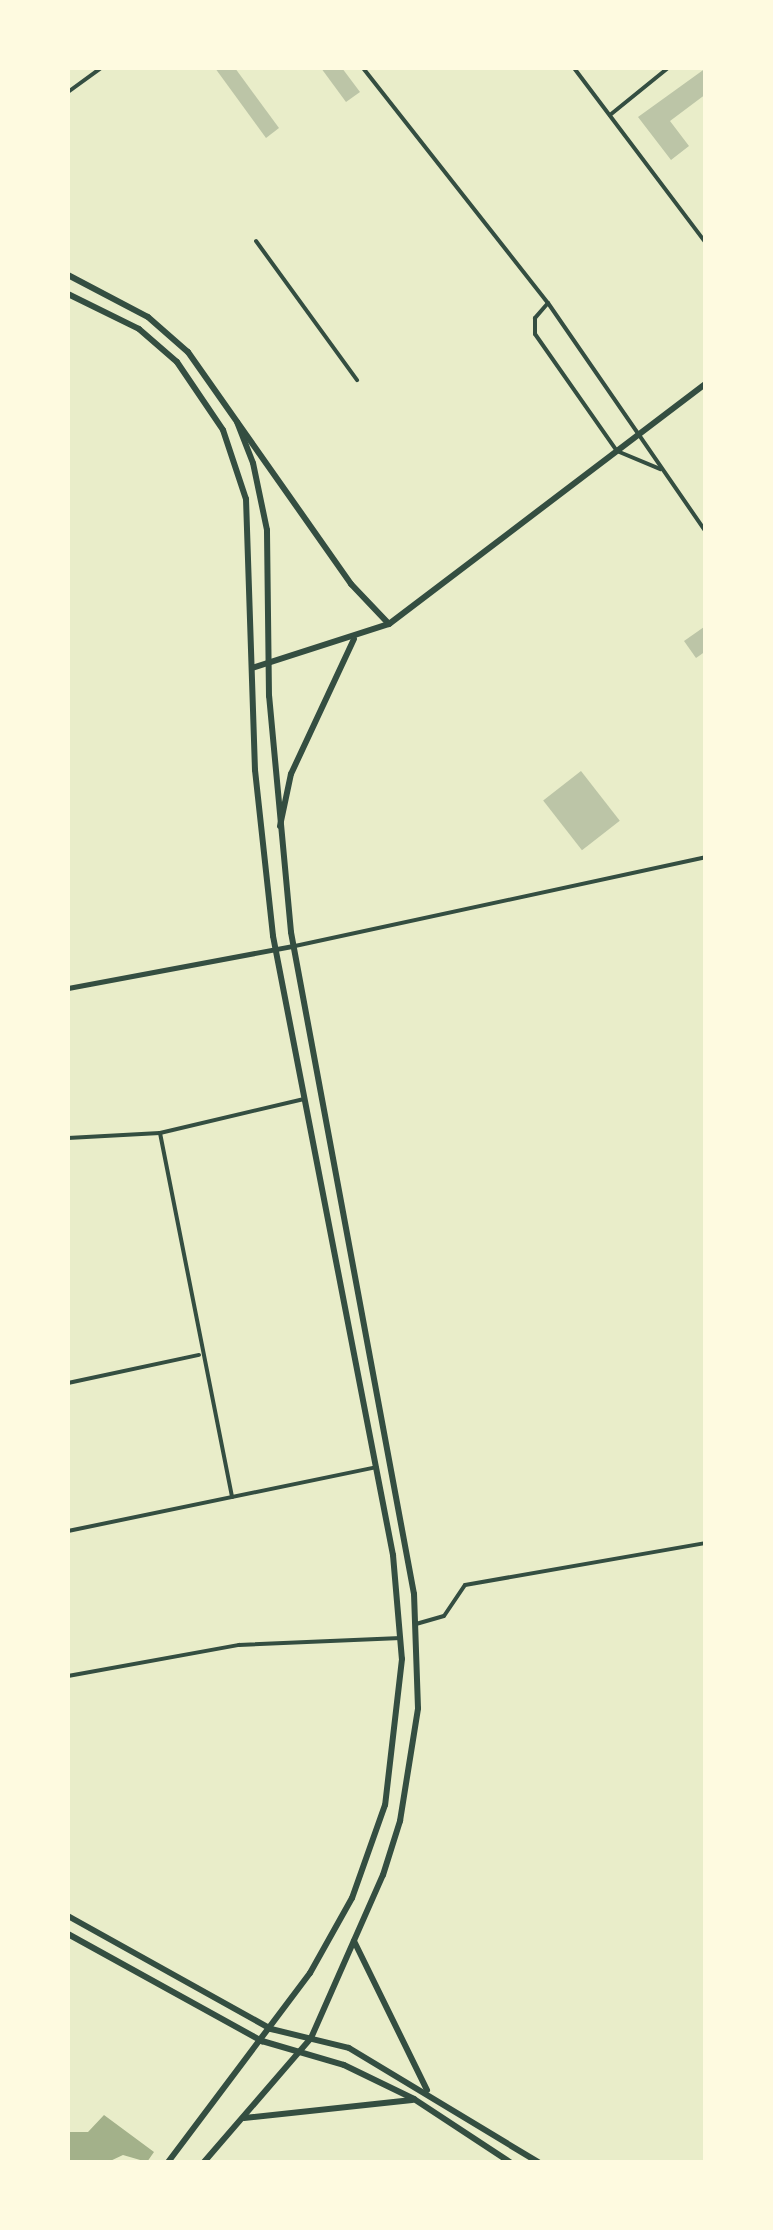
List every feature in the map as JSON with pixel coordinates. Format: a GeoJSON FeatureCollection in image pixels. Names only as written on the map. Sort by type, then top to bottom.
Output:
{"type":"FeatureCollection","features":[{"type":"Feature","properties":{"kind":"main road"},"geometry":{"type":"LineString","coordinates":[[68,276],[162,327],[201,367],[351,584],[389,624]]}},
{"type":"Feature","properties":{"kind":"main road"},"geometry":{"type":"LineString","coordinates":[[68,294],[120,318],[164,350],[223,430],[251,533],[258,807],[276,950],[376,1467],[401,1638],[398,1733],[373,1852],[310,1973],[168,2162]]}},
{"type":"Feature","properties":{"kind":"main road"},"geometry":{"type":"LineString","coordinates":[[252,668],[354,639],[389,624],[706,383]]}},
{"type":"Feature","properties":{"kind":"main road"},"geometry":{"type":"LineString","coordinates":[[204,2162],[310,2038],[354,1940],[400,1821],[418,1708],[416,1624],[293,946],[278,836],[267,530],[237,422]]}},
{"type":"Feature","properties":{"kind":"main road"},"geometry":{"type":"LineString","coordinates":[[278,836],[291,774],[354,639]]}},
{"type":"Feature","properties":{"kind":"main road"},"geometry":{"type":"LineString","coordinates":[[68,1916],[270,2029],[349,2048],[538,2162]]}},
{"type":"Feature","properties":{"kind":"main road"},"geometry":{"type":"LineString","coordinates":[[68,1934],[262,2041],[300,2050],[414,2100],[510,2162]]}},
{"type":"Feature","properties":{"kind":"main road"},"geometry":{"type":"LineString","coordinates":[[354,1940],[427,2092]]}},
{"type":"Feature","properties":{"kind":"main road"},"geometry":{"type":"LineString","coordinates":[[244,2118],[414,2100]]}},
{"type":"Feature","properties":{"kind":"street"},"geometry":{"type":"LineString","coordinates":[[68,92],[101,68]]}},
{"type":"Feature","properties":{"kind":"street"},"geometry":{"type":"LineString","coordinates":[[363,68],[548,304],[706,532]]}},
{"type":"Feature","properties":{"kind":"street"},"geometry":{"type":"LineString","coordinates":[[574,68],[706,244]]}},
{"type":"Feature","properties":{"kind":"street"},"geometry":{"type":"LineString","coordinates":[[609,116],[668,68]]}},
{"type":"Feature","properties":{"kind":"street"},"geometry":{"type":"LineString","coordinates":[[256,241],[357,380]]}},
{"type":"Feature","properties":{"kind":"street"},"geometry":{"type":"LineString","coordinates":[[548,304],[535,318],[534,334],[618,451],[660,469]]}},
{"type":"Feature","properties":{"kind":"street"},"geometry":{"type":"LineString","coordinates":[[68,988],[276,950],[706,856]]}},
{"type":"Feature","properties":{"kind":"street"},"geometry":{"type":"LineString","coordinates":[[68,1138],[160,1133],[304,1099]]}},
{"type":"Feature","properties":{"kind":"street"},"geometry":{"type":"LineString","coordinates":[[160,1133],[199,1355],[232,1497]]}},
{"type":"Feature","properties":{"kind":"street"},"geometry":{"type":"LineString","coordinates":[[68,1383],[199,1355]]}},
{"type":"Feature","properties":{"kind":"street"},"geometry":{"type":"LineString","coordinates":[[68,1531],[376,1467]]}},
{"type":"Feature","properties":{"kind":"street"},"geometry":{"type":"LineString","coordinates":[[416,1624],[444,1616],[465,1585],[706,1543]]}},
{"type":"Feature","properties":{"kind":"street"},"geometry":{"type":"LineString","coordinates":[[68,1676],[239,1645],[401,1638]]}},
{"type":"Feature","properties":{"kind":"shaded area"},"geometry":{"type":"Polygon","coordinates":[[[104,2115],[154,2152],[147,2162],[123,2155],[108,2162],[68,2162],[68,2132],[88,2132],[104,2115]]]}},
{"type":"Feature","properties":{"kind":"building"},"geometry":{"type":"Polygon","coordinates":[[[215,68],[235,68],[279,128],[266,138],[215,68]]]}},
{"type":"Feature","properties":{"kind":"building"},"geometry":{"type":"Polygon","coordinates":[[[321,68],[342,68],[360,92],[346,102],[321,68]]]}},
{"type":"Feature","properties":{"kind":"building"},"geometry":{"type":"Polygon","coordinates":[[[706,68],[706,94],[670,121],[689,146],[671,160],[638,117],[706,68]]]}},
{"type":"Feature","properties":{"kind":"building"},"geometry":{"type":"Polygon","coordinates":[[[704,627],[706,651],[696,658],[684,641],[704,627]]]}},
{"type":"Feature","properties":{"kind":"building"},"geometry":{"type":"Polygon","coordinates":[[[581,771],[620,821],[582,850],[543,801],[581,771]]]}}]}
